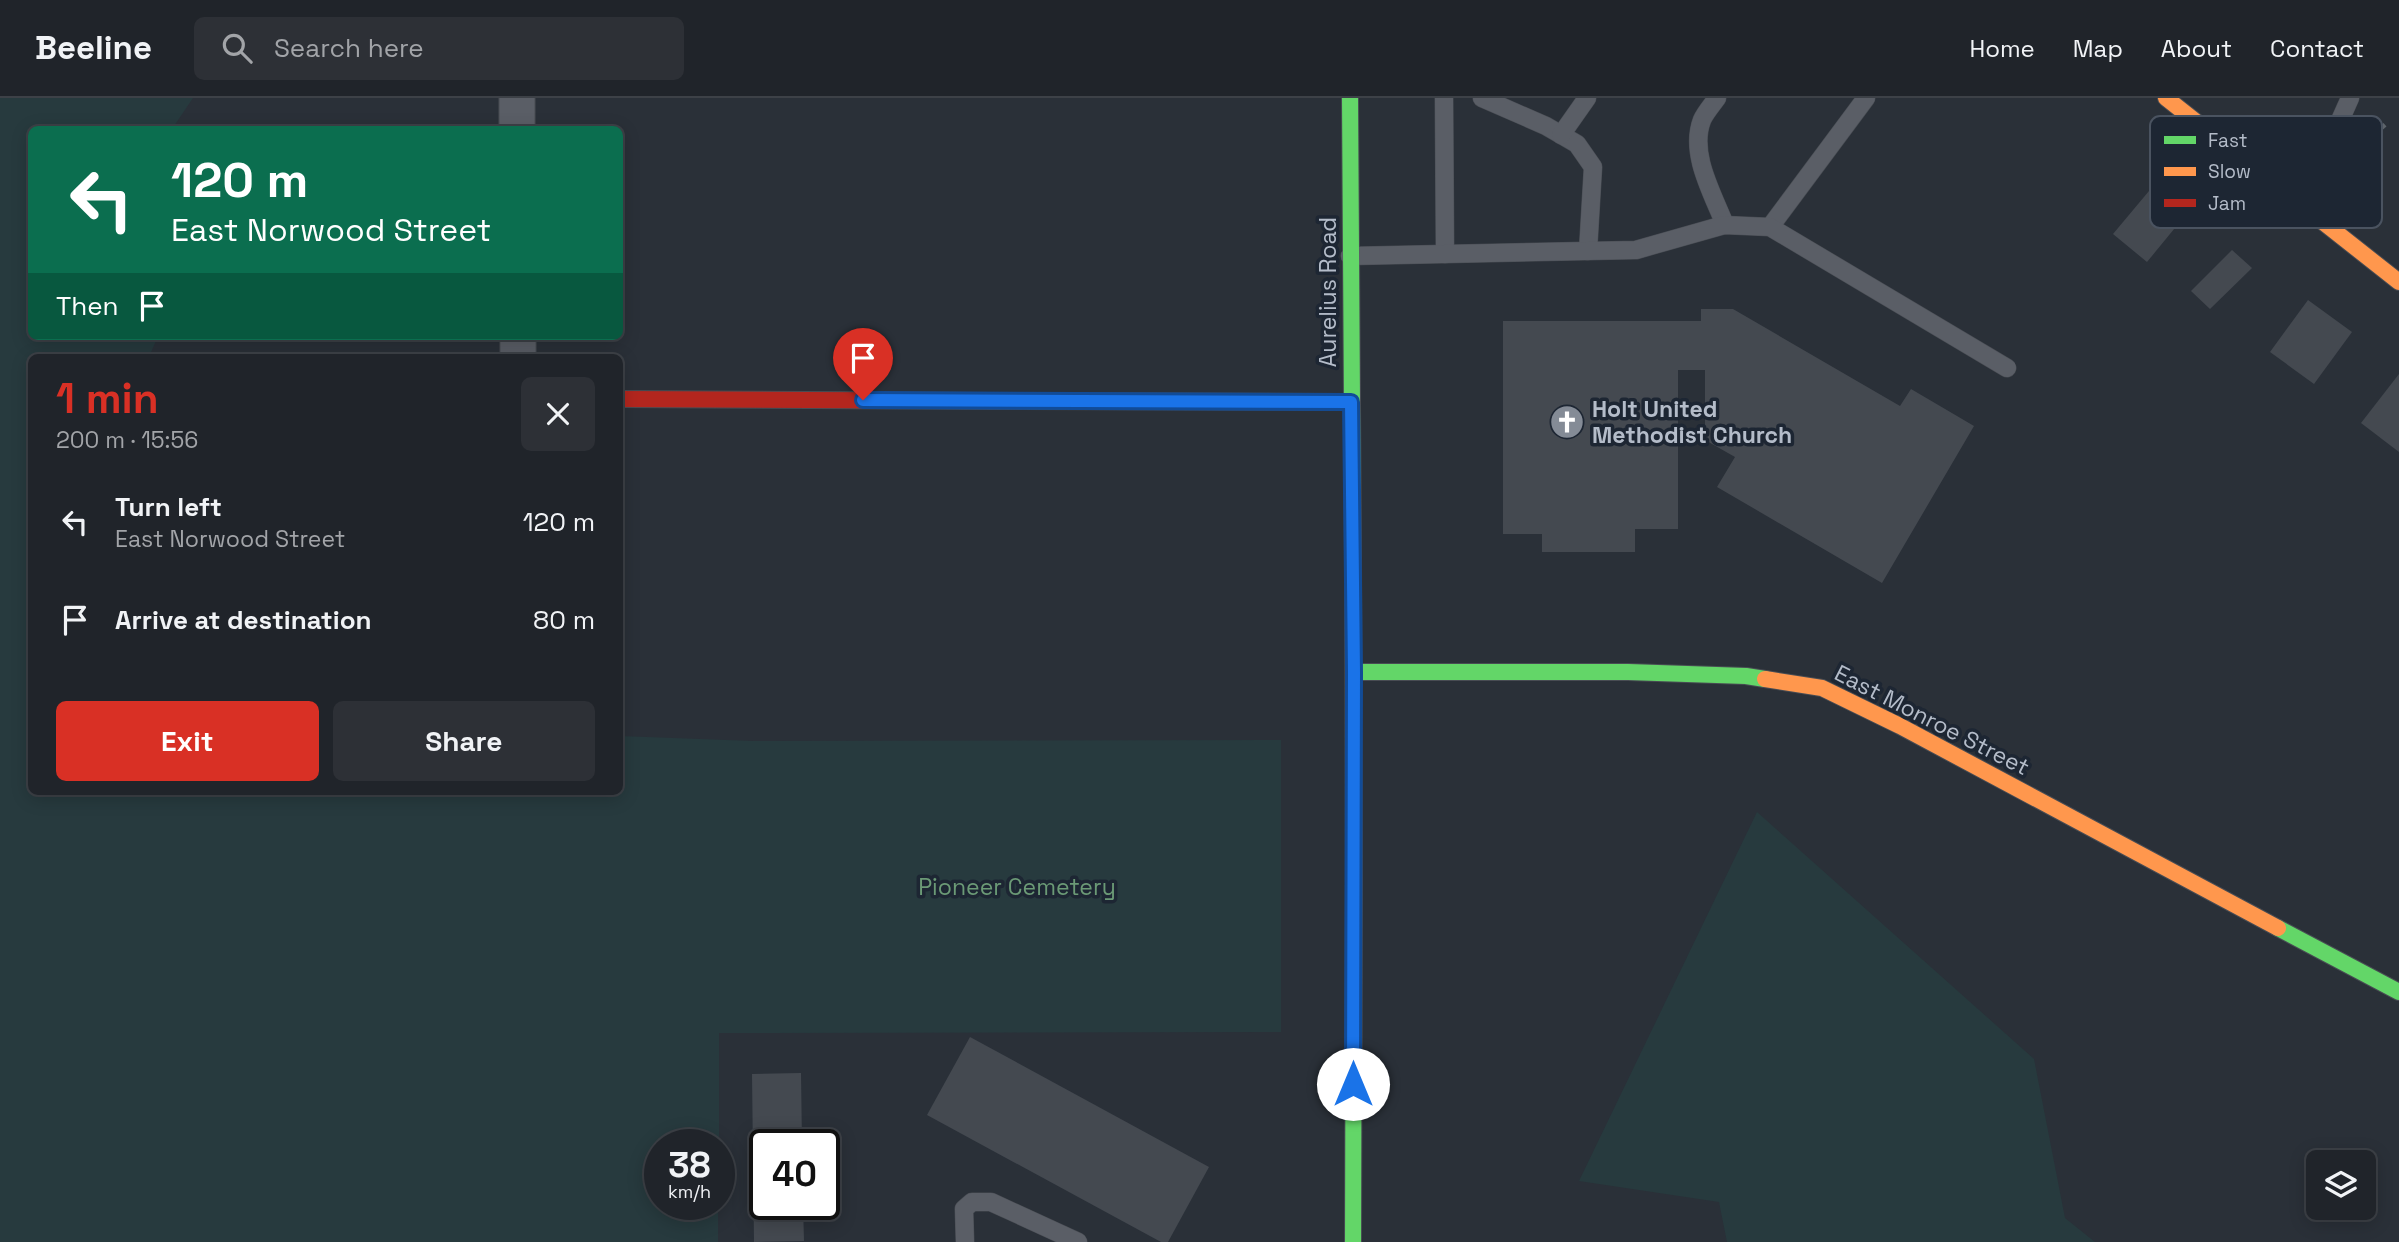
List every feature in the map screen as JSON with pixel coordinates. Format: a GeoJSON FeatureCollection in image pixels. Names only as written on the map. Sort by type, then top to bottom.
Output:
{"type":"FeatureCollection","features":[{"type":"Feature","properties":{"kind":"street"},"geometry":{"type":"LineString","coordinates":[[517,98],[517,126]]}},
{"type":"Feature","properties":{"kind":"street","name":"Aurelius Road"},"geometry":{"type":"LineString","coordinates":[[1350,98],[1354,672],[1353,1242]]}},
{"type":"Feature","properties":{"kind":"street"},"geometry":{"type":"LineString","coordinates":[[2166,98],[2189,116]]}},
{"type":"Feature","properties":{"kind":"street"},"geometry":{"type":"LineString","coordinates":[[2330,228],[2399,282]]}},
{"type":"Feature","properties":{"kind":"street"},"geometry":{"type":"LineString","coordinates":[[623,399],[1351,402]]}},
{"type":"Feature","properties":{"kind":"street","name":"East Monroe Street"},"geometry":{"type":"LineString","coordinates":[[1354,672],[1746,676],[1822,688],[1900,726],[2399,992]]}},
{"type":"Feature","properties":{"kind":"lane"},"geometry":{"type":"LineString","coordinates":[[1444,98],[1445,254]]}},
{"type":"Feature","properties":{"kind":"lane"},"geometry":{"type":"LineString","coordinates":[[1482,98],[1546,126],[1577,144],[1593,167],[1588,251]]}},
{"type":"Feature","properties":{"kind":"lane"},"geometry":{"type":"LineString","coordinates":[[1561,135],[1587,98]]}},
{"type":"Feature","properties":{"kind":"lane"},"geometry":{"type":"LineString","coordinates":[[1717,98],[1702,119],[1698,143],[1702,163],[1725,225]]}},
{"type":"Feature","properties":{"kind":"lane"},"geometry":{"type":"LineString","coordinates":[[1770,227],[1866,98]]}},
{"type":"Feature","properties":{"kind":"lane"},"geometry":{"type":"LineString","coordinates":[[2342,116],[2350,98]]}},
{"type":"Feature","properties":{"kind":"lane"},"geometry":{"type":"LineString","coordinates":[[1350,256],[1636,250],[1725,225],[1770,227],[2007,368]]}},
{"type":"Feature","properties":{"kind":"lane"},"geometry":{"type":"LineString","coordinates":[[965,1242],[964,1209],[972,1202],[991,1202],[1078,1242]]}},
{"type":"Feature","properties":{"kind":"path"},"geometry":{"type":"LineString","coordinates":[[2382,127],[2387,123]]}},
{"type":"Feature","properties":{"kind":"green space","name":"Pioneer Cemetery"},"geometry":{"type":"Polygon","coordinates":[[[0,98],[193,98],[174,126],[28,126],[28,340],[156,340],[150,354],[28,354],[28,795],[623,795],[623,736],[753,741],[1281,740],[1281,1032],[719,1033],[719,1129],[644,1129],[644,1220],[718,1220],[718,1242],[0,1242],[0,98]]]}},
{"type":"Feature","properties":{"kind":"green space"},"geometry":{"type":"Polygon","coordinates":[[[1757,812],[2034,1059],[2065,1218],[2095,1242],[1727,1242],[1719,1202],[1579,1181],[1757,812]]]}},
{"type":"Feature","properties":{"kind":"building"},"geometry":{"type":"Polygon","coordinates":[[[2150,190],[2150,228],[2175,228],[2147,262],[2113,234],[2150,190]]]}},
{"type":"Feature","properties":{"kind":"building"},"geometry":{"type":"Polygon","coordinates":[[[2232,250],[2252,268],[2210,309],[2191,291],[2232,250]]]}},
{"type":"Feature","properties":{"kind":"building"},"geometry":{"type":"Polygon","coordinates":[[[2308,300],[2352,332],[2314,384],[2270,352],[2308,300]]]}},
{"type":"Feature","properties":{"kind":"building"},"geometry":{"type":"Polygon","coordinates":[[[1701,309],[1733,309],[1900,406],[1911,389],[1974,426],[1882,583],[1717,487],[1735,457],[1705,440],[1705,370],[1678,370],[1678,529],[1635,529],[1635,552],[1542,552],[1542,534],[1503,534],[1503,321],[1701,321],[1701,309]]]}},
{"type":"Feature","properties":{"kind":"building"},"geometry":{"type":"Polygon","coordinates":[[[2399,374],[2399,452],[2361,423],[2399,374]]]}},
{"type":"Feature","properties":{"kind":"building"},"geometry":{"type":"Polygon","coordinates":[[[970,1037],[1209,1167],[1168,1242],[1161,1242],[927,1115],[970,1037]]]}},
{"type":"Feature","properties":{"kind":"building"},"geometry":{"type":"Polygon","coordinates":[[[801,1073],[802,1129],[753,1129],[752,1074],[801,1073]]]}},
{"type":"Feature","properties":{"kind":"building"},"geometry":{"type":"Polygon","coordinates":[[[754,1220],[803,1220],[804,1241],[754,1242],[754,1220]]]}},
{"type":"Feature","properties":{"kind":"traffic: fast"},"geometry":{"type":"LineString","coordinates":[[1350,98],[1353,556]]}},
{"type":"Feature","properties":{"kind":"traffic: fast"},"geometry":{"type":"LineString","coordinates":[[994,401],[1351,402]]}},
{"type":"Feature","properties":{"kind":"traffic: fast"},"geometry":{"type":"LineString","coordinates":[[1354,672],[1628,672],[1765,679]]}},
{"type":"Feature","properties":{"kind":"traffic: fast"},"geometry":{"type":"LineString","coordinates":[[1353,1242],[1354,881]]}},
{"type":"Feature","properties":{"kind":"traffic: fast"},"geometry":{"type":"LineString","coordinates":[[2278,928],[2399,992]]}},
{"type":"Feature","properties":{"kind":"traffic: slow"},"geometry":{"type":"LineString","coordinates":[[2166,98],[2189,116]]}},
{"type":"Feature","properties":{"kind":"traffic: slow"},"geometry":{"type":"LineString","coordinates":[[2331,228],[2399,282]]}},
{"type":"Feature","properties":{"kind":"traffic: slow"},"geometry":{"type":"LineString","coordinates":[[1765,679],[1822,688],[1900,726],[2278,928]]}},
{"type":"Feature","properties":{"kind":"traffic: jam"},"geometry":{"type":"LineString","coordinates":[[623,399],[994,401]]}},
{"type":"Feature","properties":{"kind":"traffic: jam"},"geometry":{"type":"LineString","coordinates":[[1353,556],[1354,881]]}},
{"type":"Feature","properties":{"kind":"place","name":"Holt United Methodist Church"},"geometry":{"type":"Point","coordinates":[1567,422]}},
{"type":"Feature","properties":{"kind":"route"},"geometry":{"type":"LineString","coordinates":[[863,400],[1351,402],[1354,672],[1353,1084]]}}]}
